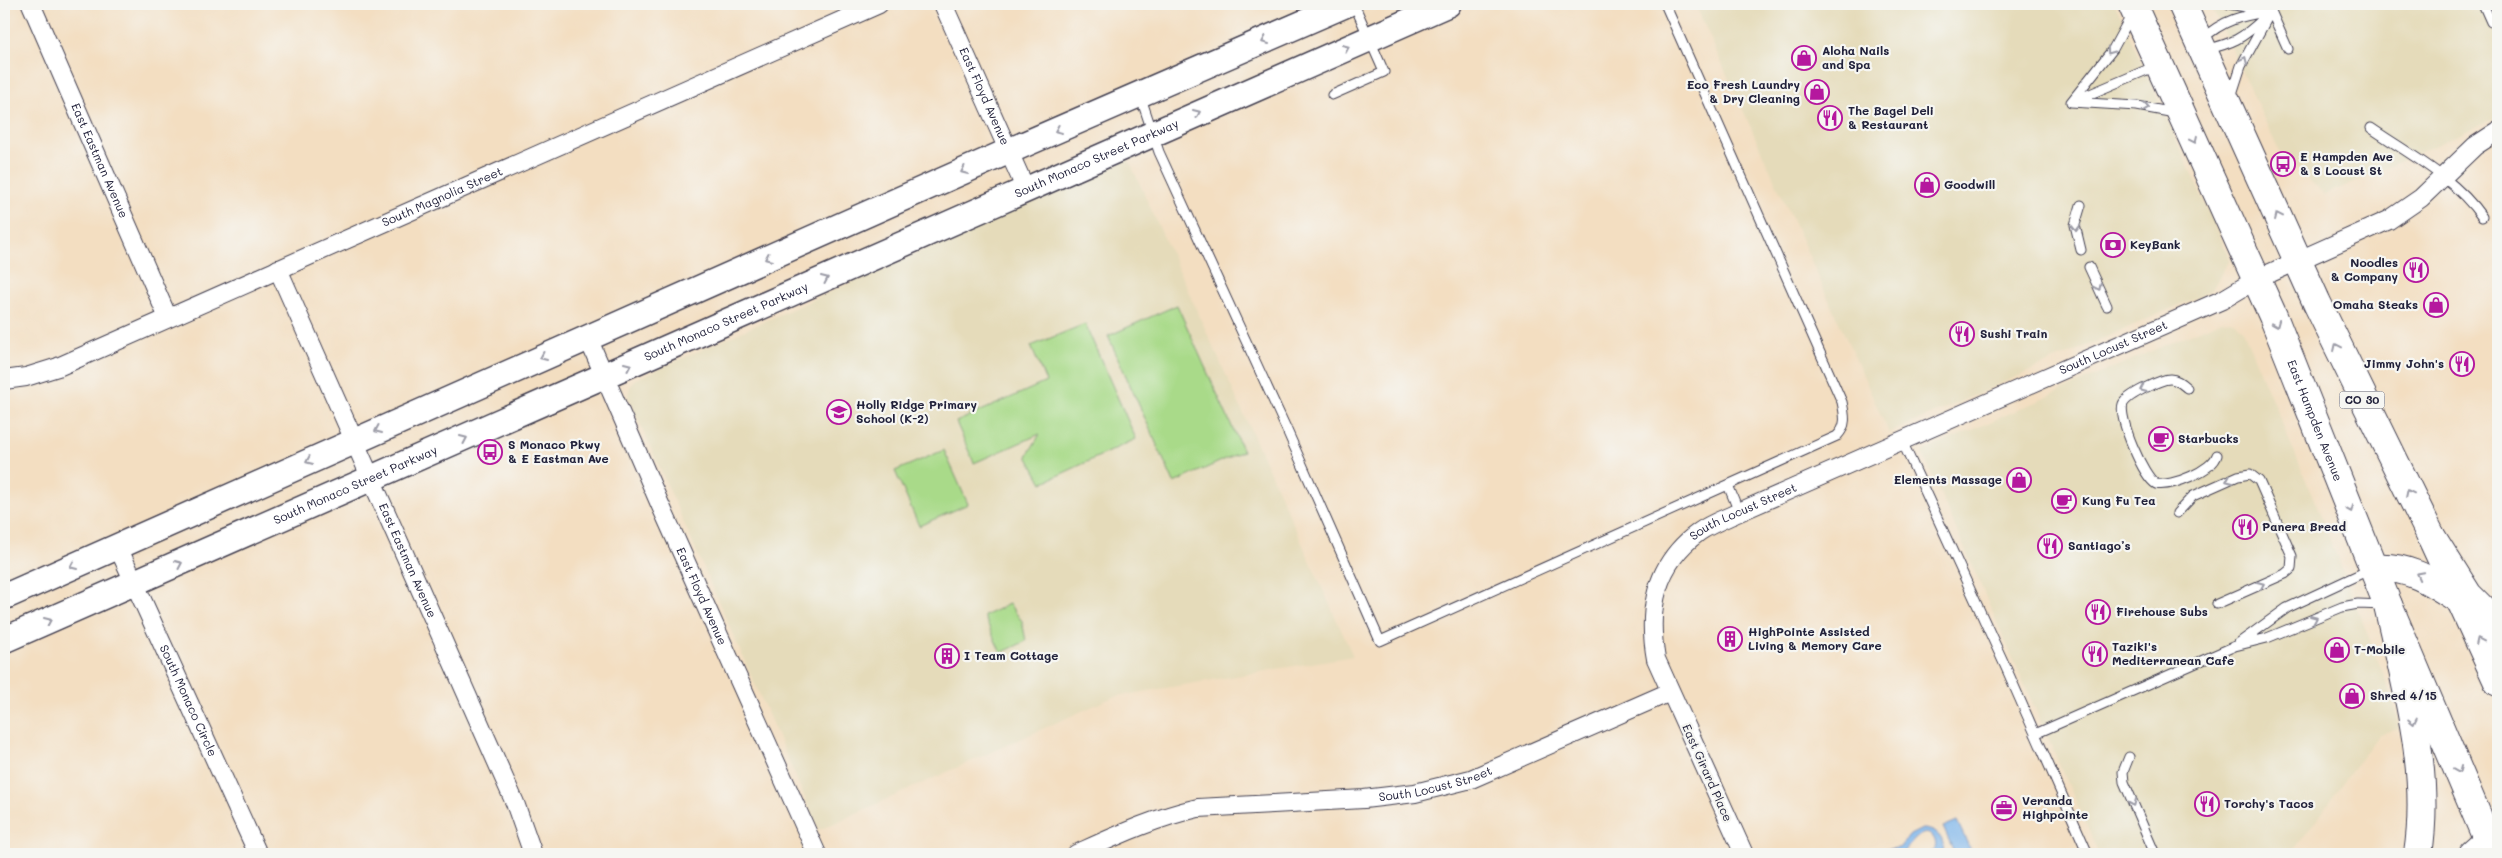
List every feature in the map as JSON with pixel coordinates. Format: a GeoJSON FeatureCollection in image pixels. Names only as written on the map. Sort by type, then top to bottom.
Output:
{"type":"FeatureCollection","features":[{"type":"Feature","properties":{"kind":"main road"},"geometry":{"type":"LineString","coordinates":[[4,597],[1009,151],[1348,4]]}},
{"type":"Feature","properties":{"kind":"main road","name":"South Monaco Street Parkway"},"geometry":{"type":"LineString","coordinates":[[4,640],[371,480],[1448,4]]}},
{"type":"Feature","properties":{"kind":"main road","name":"CO 30"},"geometry":{"type":"LineString","coordinates":[[2182,4],[2358,391],[2431,536],[2498,682]]}},
{"type":"Feature","properties":{"kind":"main road","name":"East Hampden Avenue"},"geometry":{"type":"LineString","coordinates":[[2133,6],[2257,279],[2486,842]]}},
{"type":"Feature","properties":{"kind":"main road"},"geometry":{"type":"LineString","coordinates":[[2431,536],[2468,594],[2498,625]]}},
{"type":"Feature","properties":{"kind":"main road"},"geometry":{"type":"LineString","coordinates":[[2374,568],[2394,567],[2412,571],[2460,600]]}},
{"type":"Feature","properties":{"kind":"main road"},"geometry":{"type":"LineString","coordinates":[[2388,605],[2418,754],[2421,790],[2418,854]]}},
{"type":"Feature","properties":{"kind":"street","name":"East Eastman Avenue"},"geometry":{"type":"LineString","coordinates":[[31,4],[168,318]]}},
{"type":"Feature","properties":{"kind":"street","name":"South Magnolia Street"},"geometry":{"type":"LineString","coordinates":[[4,380],[16,380],[45,372],[879,4]]}},
{"type":"Feature","properties":{"kind":"street","name":"East Floyd Avenue"},"geometry":{"type":"LineString","coordinates":[[943,4],[1026,190]]}},
{"type":"Feature","properties":{"kind":"street","name":"South Locust Street"},"geometry":{"type":"LineString","coordinates":[[1076,854],[1146,823],[1170,814],[1198,808],[1390,798],[1471,779],[1670,692],[1656,659],[1652,639],[1651,616],[1654,597],[1666,568],[1682,547],[1699,532],[1739,512],[2222,300],[2257,279],[2389,220],[2417,201],[2444,178],[2475,146],[2498,131]]}},
{"type":"Feature","properties":{"kind":"street","name":"East Eastman Avenue"},"geometry":{"type":"LineString","coordinates":[[278,269],[515,802],[533,854]]}},
{"type":"Feature","properties":{"kind":"street","name":"East Floyd Avenue"},"geometry":{"type":"LineString","coordinates":[[588,338],[659,502],[817,854]]}},
{"type":"Feature","properties":{"kind":"street","name":"South Monaco Circle"},"geometry":{"type":"LineString","coordinates":[[118,547],[258,854]]}},
{"type":"Feature","properties":{"kind":"street","name":"East Girard Place"},"geometry":{"type":"LineString","coordinates":[[1670,692],[1744,854]]}},
{"type":"Feature","properties":{"kind":"lane"},"geometry":{"type":"LineString","coordinates":[[1332,95],[1384,72],[1354,4]]}},
{"type":"Feature","properties":{"kind":"lane"},"geometry":{"type":"LineString","coordinates":[[1140,95],[1167,170],[1286,428],[1380,641],[1837,436],[1844,430],[1844,412],[1838,393],[1665,4]]}},
{"type":"Feature","properties":{"kind":"lane"},"geometry":{"type":"LineString","coordinates":[[2229,4],[2271,11]]}},
{"type":"Feature","properties":{"kind":"lane"},"geometry":{"type":"LineString","coordinates":[[2483,4],[2491,22],[2498,18]]}},
{"type":"Feature","properties":{"kind":"lane"},"geometry":{"type":"LineString","coordinates":[[2071,102],[2113,50],[2133,6]]}},
{"type":"Feature","properties":{"kind":"lane"},"geometry":{"type":"LineString","coordinates":[[2201,46],[2226,45],[2245,36],[2271,11]]}},
{"type":"Feature","properties":{"kind":"lane"},"geometry":{"type":"LineString","coordinates":[[2201,46],[2216,26],[2236,17],[2271,11]]}},
{"type":"Feature","properties":{"kind":"lane"},"geometry":{"type":"LineString","coordinates":[[2271,11],[2288,49]]}},
{"type":"Feature","properties":{"kind":"lane"},"geometry":{"type":"LineString","coordinates":[[2228,107],[2241,66],[2271,11]]}},
{"type":"Feature","properties":{"kind":"lane"},"geometry":{"type":"LineString","coordinates":[[2071,102],[2160,64]]}},
{"type":"Feature","properties":{"kind":"lane"},"geometry":{"type":"LineString","coordinates":[[2071,102],[2137,106],[2182,114]]}},
{"type":"Feature","properties":{"kind":"lane"},"geometry":{"type":"LineString","coordinates":[[2370,128],[2444,178],[2467,198],[2482,217]]}},
{"type":"Feature","properties":{"kind":"lane"},"geometry":{"type":"LineString","coordinates":[[2081,205],[2075,225],[2081,250]]}},
{"type":"Feature","properties":{"kind":"lane"},"geometry":{"type":"LineString","coordinates":[[2089,267],[2107,306]]}},
{"type":"Feature","properties":{"kind":"lane"},"geometry":{"type":"LineString","coordinates":[[2187,388],[2177,380],[2166,379],[2134,394],[2126,399],[2123,405],[2122,419],[2148,477],[2156,484],[2173,483],[2208,467],[2215,462],[2217,455]]}},
{"type":"Feature","properties":{"kind":"lane"},"geometry":{"type":"LineString","coordinates":[[1902,441],[2088,854]]}},
{"type":"Feature","properties":{"kind":"lane"},"geometry":{"type":"LineString","coordinates":[[2176,513],[2193,496],[2238,476],[2250,474],[2255,476],[2264,491],[2292,556],[2291,569],[2285,574],[2217,604]]}},
{"type":"Feature","properties":{"kind":"lane"},"geometry":{"type":"LineString","coordinates":[[1728,485],[1739,512]]}},
{"type":"Feature","properties":{"kind":"lane"},"geometry":{"type":"LineString","coordinates":[[2235,646],[2287,608],[2374,568]]}},
{"type":"Feature","properties":{"kind":"lane"},"geometry":{"type":"LineString","coordinates":[[2035,734],[2235,646],[2267,638],[2342,607],[2358,604],[2388,605]]}},
{"type":"Feature","properties":{"kind":"lane"},"geometry":{"type":"LineString","coordinates":[[2128,757],[2123,772],[2124,782],[2155,854]]}},
{"type":"Feature","properties":{"kind":"shaded area"},"geometry":{"type":"Polygon","coordinates":[[[1695,4],[2115,4],[2230,259],[2211,291],[1889,433],[1695,4]]]}},
{"type":"Feature","properties":{"kind":"shaded area"},"geometry":{"type":"Polygon","coordinates":[[[2210,4],[2498,4],[2498,117],[2325,195],[2279,151],[2210,4]]]}},
{"type":"Feature","properties":{"kind":"shaded area"},"geometry":{"type":"Polygon","coordinates":[[[1128,158],[1353,656],[1113,697],[819,830],[628,396],[630,387],[634,380],[1128,158]]]}},
{"type":"Feature","properties":{"kind":"shaded area"},"geometry":{"type":"Polygon","coordinates":[[[2232,320],[2242,328],[2318,509],[2392,696],[2399,729],[2379,734],[2291,854],[2099,854],[1922,452],[2220,321],[2232,320]]]}},
{"type":"Feature","properties":{"kind":"green space"},"geometry":{"type":"Polygon","coordinates":[[[1177,305],[1243,451],[1174,483],[1108,336],[1177,305]]]}},
{"type":"Feature","properties":{"kind":"green space"},"geometry":{"type":"Polygon","coordinates":[[[1085,324],[1136,439],[1042,483],[1027,456],[1040,434],[974,463],[956,422],[1046,382],[1031,346],[1085,324]]]}},
{"type":"Feature","properties":{"kind":"green space"},"geometry":{"type":"Polygon","coordinates":[[[944,450],[968,504],[919,526],[895,471],[944,450]]]}},
{"type":"Feature","properties":{"kind":"green space"},"geometry":{"type":"Polygon","coordinates":[[[1009,604],[1022,621],[1026,641],[1001,653],[984,616],[1009,604]]]}},
{"type":"Feature","properties":{"kind":"water"},"geometry":{"type":"Polygon","coordinates":[[[1957,821],[1971,851],[1955,854],[1943,827],[1957,821]]]}},
{"type":"Feature","properties":{"kind":"water"},"geometry":{"type":"Polygon","coordinates":[[[1922,829],[1936,833],[1942,839],[1943,854],[1928,854],[1935,849],[1935,840],[1925,833],[1916,838],[1903,853],[1876,854],[1886,849],[1899,848],[1910,835],[1922,829]]]}},
{"type":"Feature","properties":{"kind":"place","name":"Aloha Nails and Spa"},"geometry":{"type":"Point","coordinates":[1804,58]}},
{"type":"Feature","properties":{"kind":"place","name":"Eco Fresh Laundry & Dry Cleaning"},"geometry":{"type":"Point","coordinates":[1817,92]}},
{"type":"Feature","properties":{"kind":"place","name":"The Bagel Deli & Restaurant"},"geometry":{"type":"Point","coordinates":[1830,118]}},
{"type":"Feature","properties":{"kind":"place","name":"E Hampden Ave & S Locust St"},"geometry":{"type":"Point","coordinates":[2283,164]}},
{"type":"Feature","properties":{"kind":"place","name":"Goodwill"},"geometry":{"type":"Point","coordinates":[1927,185]}},
{"type":"Feature","properties":{"kind":"place","name":"KeyBank"},"geometry":{"type":"Point","coordinates":[2113,245]}},
{"type":"Feature","properties":{"kind":"place","name":"Noodles & Company"},"geometry":{"type":"Point","coordinates":[2416,270]}},
{"type":"Feature","properties":{"kind":"place","name":"Omaha Steaks"},"geometry":{"type":"Point","coordinates":[2436,305]}},
{"type":"Feature","properties":{"kind":"place","name":"Sushi Train"},"geometry":{"type":"Point","coordinates":[1962,334]}},
{"type":"Feature","properties":{"kind":"place","name":"Jimmy John's"},"geometry":{"type":"Point","coordinates":[2462,364]}},
{"type":"Feature","properties":{"kind":"place","name":"Holly Ridge Primary School (K-2)"},"geometry":{"type":"Point","coordinates":[839,412]}},
{"type":"Feature","properties":{"kind":"place","name":"Starbucks"},"geometry":{"type":"Point","coordinates":[2161,439]}},
{"type":"Feature","properties":{"kind":"place","name":"S Monaco Pkwy & E Eastman Ave"},"geometry":{"type":"Point","coordinates":[490,452]}},
{"type":"Feature","properties":{"kind":"place","name":"Elements Massage"},"geometry":{"type":"Point","coordinates":[2019,480]}},
{"type":"Feature","properties":{"kind":"place","name":"Kung Fu Tea"},"geometry":{"type":"Point","coordinates":[2064,501]}},
{"type":"Feature","properties":{"kind":"place","name":"Panera Bread"},"geometry":{"type":"Point","coordinates":[2245,527]}},
{"type":"Feature","properties":{"kind":"place","name":"Santiago’s"},"geometry":{"type":"Point","coordinates":[2050,546]}},
{"type":"Feature","properties":{"kind":"place","name":"Firehouse Subs"},"geometry":{"type":"Point","coordinates":[2098,612]}},
{"type":"Feature","properties":{"kind":"place","name":"HighPointe Assisted Living & Memory Care"},"geometry":{"type":"Point","coordinates":[1730,639]}},
{"type":"Feature","properties":{"kind":"place","name":"T-Mobile"},"geometry":{"type":"Point","coordinates":[2337,650]}},
{"type":"Feature","properties":{"kind":"place","name":"Taziki's Mediterranean Cafe"},"geometry":{"type":"Point","coordinates":[2095,654]}},
{"type":"Feature","properties":{"kind":"place","name":"I Team Cottage"},"geometry":{"type":"Point","coordinates":[947,656]}},
{"type":"Feature","properties":{"kind":"place","name":"Shred 4/15"},"geometry":{"type":"Point","coordinates":[2352,696]}},
{"type":"Feature","properties":{"kind":"place","name":"Torchy's Tacos"},"geometry":{"type":"Point","coordinates":[2207,804]}},
{"type":"Feature","properties":{"kind":"place","name":"Veranda Highpointe"},"geometry":{"type":"Point","coordinates":[2004,808]}}]}
